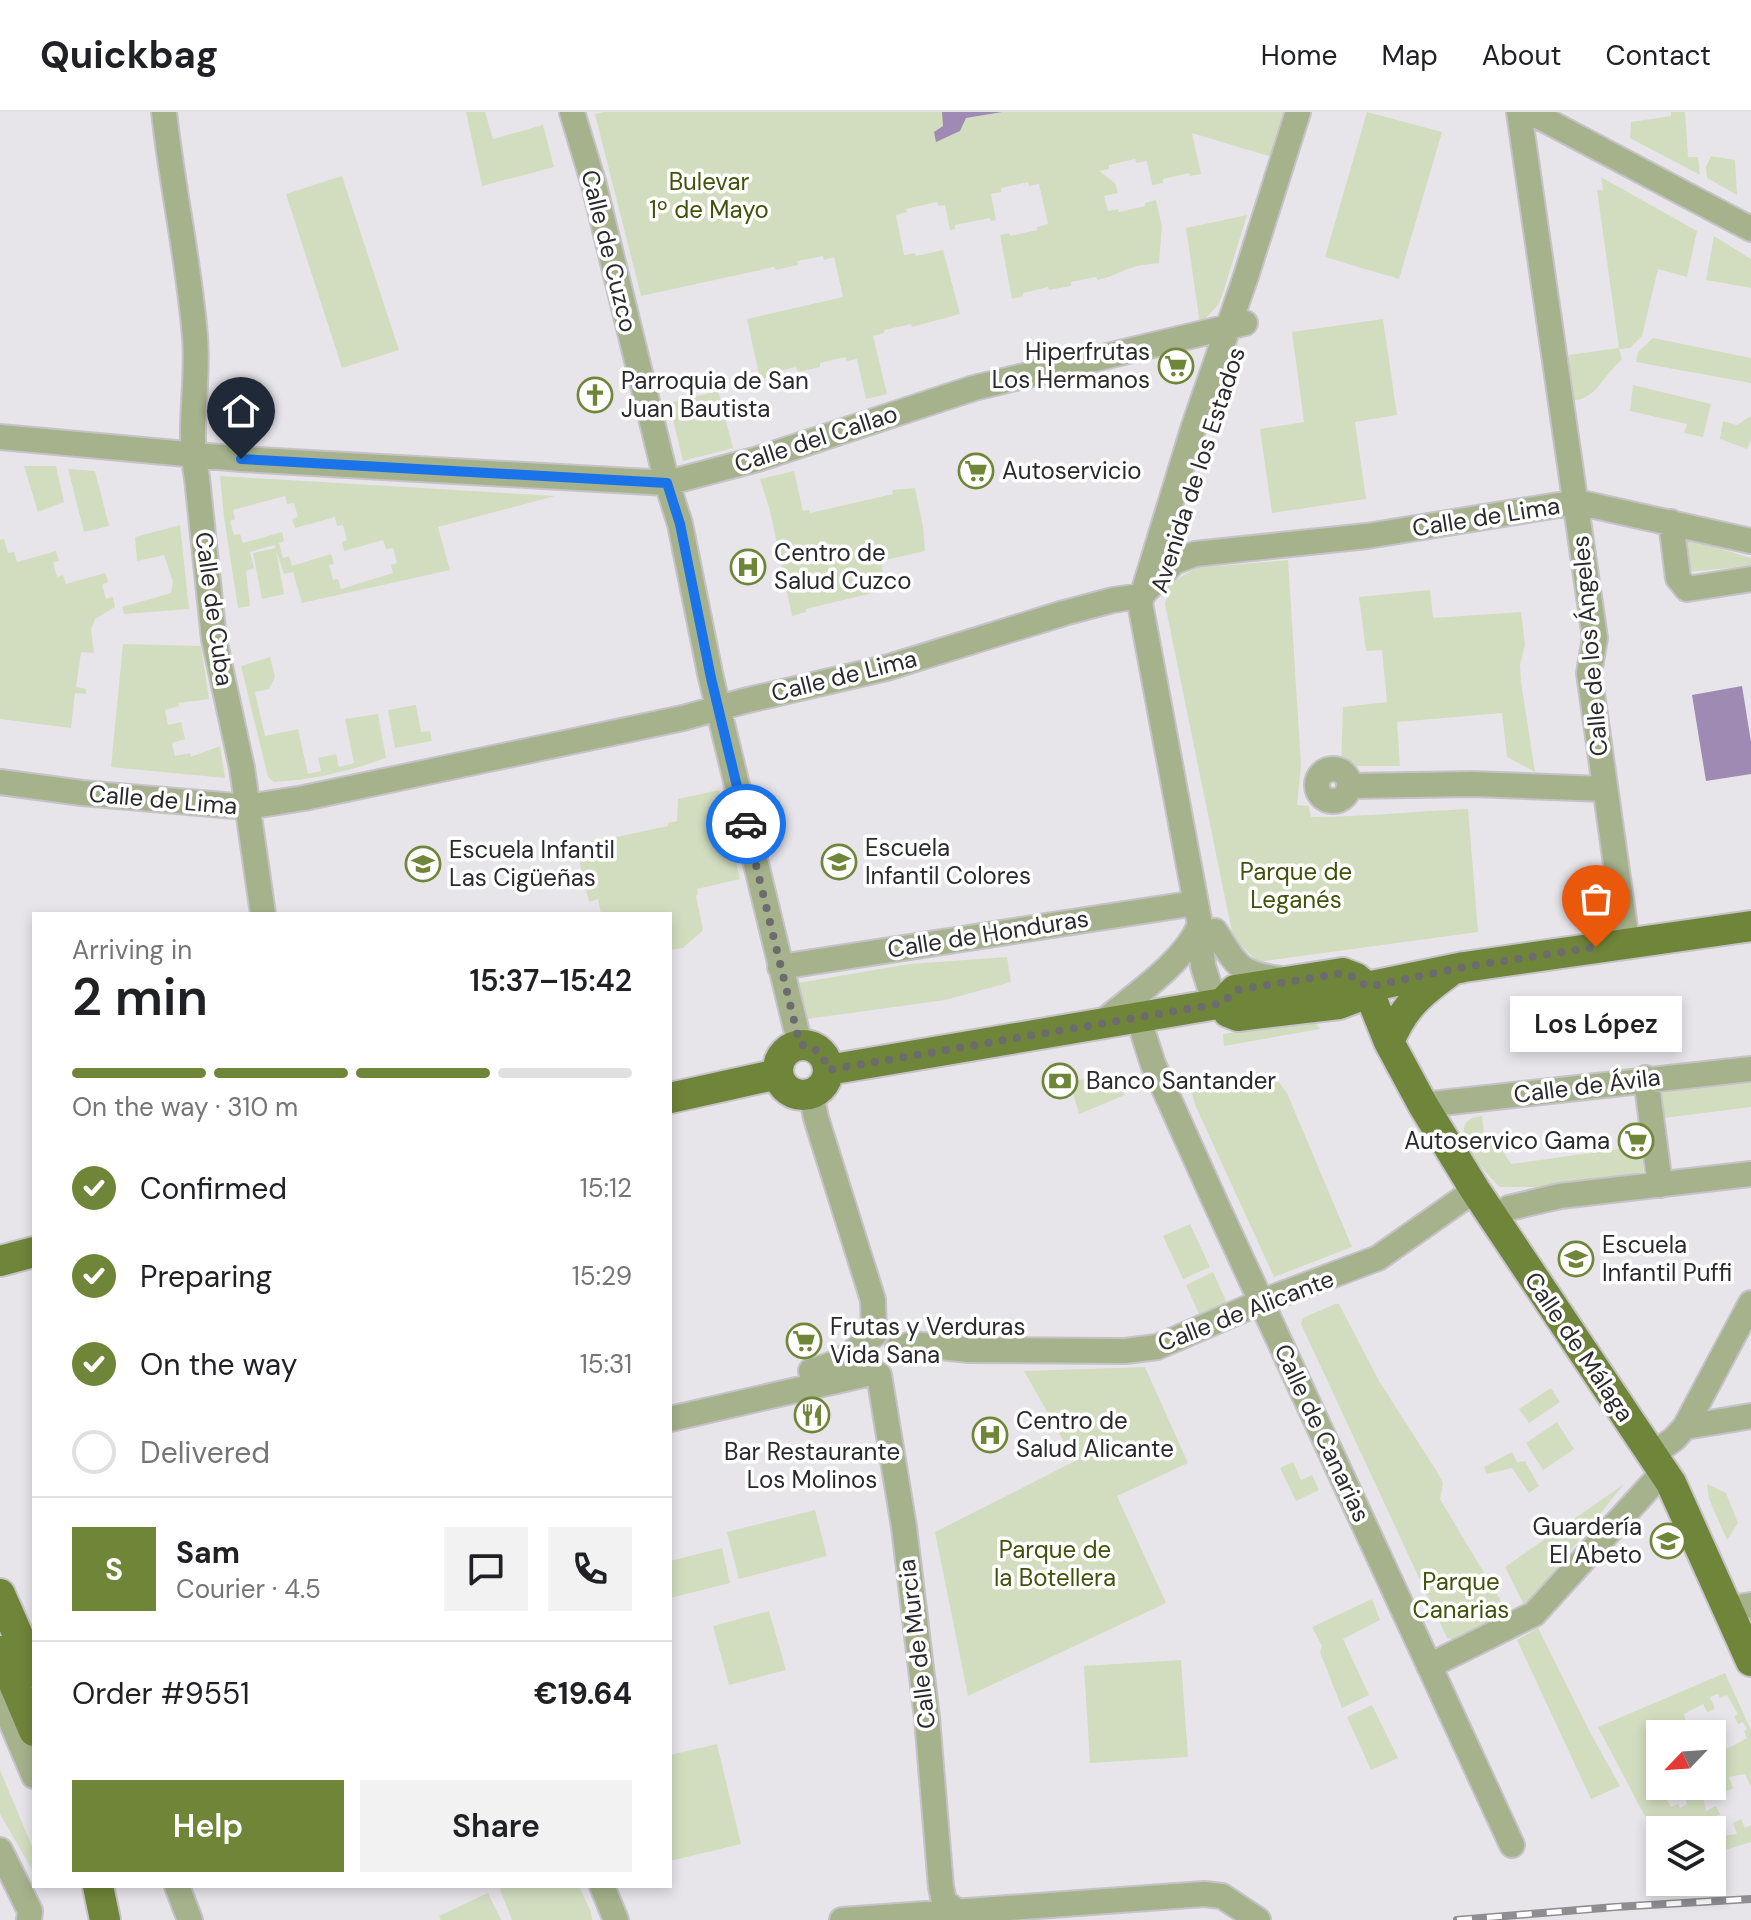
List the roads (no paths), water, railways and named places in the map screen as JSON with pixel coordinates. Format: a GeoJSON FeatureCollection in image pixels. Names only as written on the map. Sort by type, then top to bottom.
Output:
{"type":"FeatureCollection","features":[{"type":"Feature","properties":{"kind":"main road"},"geometry":{"type":"LineString","coordinates":[[1219,1003],[1238,1016],[1339,1004],[1355,998],[1367,987],[1453,969],[1751,926]]}},
{"type":"Feature","properties":{"kind":"main road"},"geometry":{"type":"LineString","coordinates":[[1389,1042],[1399,1019],[1415,998],[1453,969]]}},
{"type":"Feature","properties":{"kind":"main road"},"geometry":{"type":"LineString","coordinates":[[820,1082],[822,1054],[808,1045],[800,1045],[783,1055],[778,1074],[787,1089],[803,1095],[820,1082],[1100,1024],[1219,1003],[1235,990],[1343,973],[1367,987],[1389,1042]]}},
{"type":"Feature","properties":{"kind":"main road"},"geometry":{"type":"LineString","coordinates":[[1339,1004],[1355,1013],[1389,1042]]}},
{"type":"Feature","properties":{"kind":"main road","name":"Calle de Málaga"},"geometry":{"type":"LineString","coordinates":[[1389,1042],[1475,1190],[1658,1463],[1739,1607],[1751,1661]]}},
{"type":"Feature","properties":{"kind":"main road"},"geometry":{"type":"LineString","coordinates":[[672,1098],[778,1074]]}},
{"type":"Feature","properties":{"kind":"main road"},"geometry":{"type":"LineString","coordinates":[[0,1261],[32,1253]]}},
{"type":"Feature","properties":{"kind":"main road"},"geometry":{"type":"LineString","coordinates":[[0,1594],[32,1667]]}},
{"type":"Feature","properties":{"kind":"main road"},"geometry":{"type":"LineString","coordinates":[[0,1651],[15,1725]]}},
{"type":"Feature","properties":{"kind":"main road"},"geometry":{"type":"LineString","coordinates":[[98,1888],[105,1920]]}},
{"type":"Feature","properties":{"kind":"main road"},"geometry":{"type":"LineString","coordinates":[[119,1888],[123,1920]]}},
{"type":"Feature","properties":{"kind":"street","name":"Calle de Cuba"},"geometry":{"type":"LineString","coordinates":[[164,112],[183,232],[195,340],[191,429],[214,639],[242,768],[263,912]]}},
{"type":"Feature","properties":{"kind":"street","name":"Calle de Cuzco"},"geometry":{"type":"LineString","coordinates":[[572,112],[594,185],[667,483],[680,524],[718,708],[800,1045]]}},
{"type":"Feature","properties":{"kind":"street","name":"Avenida de los Estados"},"geometry":{"type":"LineString","coordinates":[[1165,540],[1215,366],[1236,326],[1298,112]]}},
{"type":"Feature","properties":{"kind":"street","name":"Avenida de los Estados"},"geometry":{"type":"LineString","coordinates":[[1219,1003],[1221,977],[1203,920],[1145,634],[1149,588],[1236,326],[1315,112]]}},
{"type":"Feature","properties":{"kind":"street","name":"Calle de los Ángeles"},"geometry":{"type":"LineString","coordinates":[[1519,112],[1595,638],[1589,673],[1627,942]]}},
{"type":"Feature","properties":{"kind":"street"},"geometry":{"type":"LineString","coordinates":[[1530,112],[1751,229]]}},
{"type":"Feature","properties":{"kind":"street","name":"Calle del Callao"},"geometry":{"type":"LineString","coordinates":[[0,437],[193,456],[667,483],[758,459],[974,388],[1236,326]]}},
{"type":"Feature","properties":{"kind":"street"},"geometry":{"type":"LineString","coordinates":[[1193,336],[1208,351],[1215,366]]}},
{"type":"Feature","properties":{"kind":"street","name":"Calle de Lima"},"geometry":{"type":"LineString","coordinates":[[0,782],[82,793],[247,807],[536,750],[886,668],[1149,588],[1174,562],[1195,554],[1367,536],[1577,502],[1751,541]]}},
{"type":"Feature","properties":{"kind":"street"},"geometry":{"type":"LineString","coordinates":[[1671,522],[1678,578],[1687,589],[1751,579]]}},
{"type":"Feature","properties":{"kind":"street"},"geometry":{"type":"LineString","coordinates":[[1165,540],[1173,553],[1195,554]]}},
{"type":"Feature","properties":{"kind":"street","name":"Avenida de los Estados"},"geometry":{"type":"LineString","coordinates":[[1149,588],[1155,601],[1203,920],[1237,965],[1261,977],[1291,980]]}},
{"type":"Feature","properties":{"kind":"street"},"geometry":{"type":"LineString","coordinates":[[1349,786],[1473,784],[1604,789]]}},
{"type":"Feature","properties":{"kind":"street"},"geometry":{"type":"LineString","coordinates":[[1100,1024],[1161,974],[1194,938],[1203,920]]}},
{"type":"Feature","properties":{"kind":"street","name":"Calle de Honduras"},"geometry":{"type":"LineString","coordinates":[[780,967],[1203,920]]}},
{"type":"Feature","properties":{"kind":"street","name":"Calle de Canarias"},"geometry":{"type":"LineString","coordinates":[[1138,1017],[1153,1064],[1512,1845]]}},
{"type":"Feature","properties":{"kind":"street","name":"Calle de Ávila"},"geometry":{"type":"LineString","coordinates":[[1423,1105],[1646,1078],[1751,1069]]}},
{"type":"Feature","properties":{"kind":"street"},"geometry":{"type":"LineString","coordinates":[[1646,1078],[1660,1185]]}},
{"type":"Feature","properties":{"kind":"street"},"geometry":{"type":"LineString","coordinates":[[820,1082],[816,1118],[873,1300],[868,1340],[860,1362],[875,1374]]}},
{"type":"Feature","properties":{"kind":"street"},"geometry":{"type":"LineString","coordinates":[[1493,1218],[1509,1208],[1533,1201],[1751,1174]]}},
{"type":"Feature","properties":{"kind":"street","name":"Calle de Alicante"},"geometry":{"type":"LineString","coordinates":[[898,1348],[912,1344],[969,1350],[1143,1350],[1378,1258],[1475,1190]]}},
{"type":"Feature","properties":{"kind":"street"},"geometry":{"type":"LineString","coordinates":[[1429,1666],[1534,1614],[1685,1427],[1747,1316]]}},
{"type":"Feature","properties":{"kind":"street"},"geometry":{"type":"LineString","coordinates":[[672,1406],[830,1366],[848,1357],[868,1340],[888,1337],[898,1348],[897,1363],[886,1373],[672,1419]]}},
{"type":"Feature","properties":{"kind":"street","name":"Calle de Murcia"},"geometry":{"type":"LineString","coordinates":[[875,1374],[904,1527],[927,1718],[941,1887],[944,1901],[955,1910]]}},
{"type":"Feature","properties":{"kind":"street"},"geometry":{"type":"LineString","coordinates":[[1685,1427],[1751,1416]]}},
{"type":"Feature","properties":{"kind":"street"},"geometry":{"type":"LineString","coordinates":[[0,1695],[32,1771]]}},
{"type":"Feature","properties":{"kind":"street"},"geometry":{"type":"LineString","coordinates":[[0,1850],[30,1911],[29,1920]]}},
{"type":"Feature","properties":{"kind":"street"},"geometry":{"type":"LineString","coordinates":[[178,1888],[190,1920]]}},
{"type":"Feature","properties":{"kind":"street"},"geometry":{"type":"LineString","coordinates":[[603,1888],[616,1920]]}},
{"type":"Feature","properties":{"kind":"street"},"geometry":{"type":"LineString","coordinates":[[842,1920],[1204,1894],[1222,1896],[1250,1914]]}},
{"type":"Feature","properties":{"kind":"railway"},"geometry":{"type":"LineString","coordinates":[[1457,1920],[1751,1899]]}},
{"type":"Feature","properties":{"kind":"place","name":"Hiperfrutas Los Hermanos"},"geometry":{"type":"Point","coordinates":[1176,366]}},
{"type":"Feature","properties":{"kind":"place","name":"Parroquia de San Juan Bautista"},"geometry":{"type":"Point","coordinates":[595,395]}},
{"type":"Feature","properties":{"kind":"place","name":"Autoservicio"},"geometry":{"type":"Point","coordinates":[976,471]}},
{"type":"Feature","properties":{"kind":"place","name":"Centro de Salud Cuzco"},"geometry":{"type":"Point","coordinates":[748,567]}},
{"type":"Feature","properties":{"kind":"place","name":"Escuela Infantil Colores"},"geometry":{"type":"Point","coordinates":[839,862]}},
{"type":"Feature","properties":{"kind":"place","name":"Escuela Infantil Las Cigüeñas"},"geometry":{"type":"Point","coordinates":[423,864]}},
{"type":"Feature","properties":{"kind":"place","name":"Los López"},"geometry":{"type":"Point","coordinates":[1596,947]}},
{"type":"Feature","properties":{"kind":"place","name":"Banco Santander"},"geometry":{"type":"Point","coordinates":[1060,1081]}},
{"type":"Feature","properties":{"kind":"place","name":"Autoservico Gama"},"geometry":{"type":"Point","coordinates":[1636,1141]}},
{"type":"Feature","properties":{"kind":"place","name":"Escuela Infantil Puffi"},"geometry":{"type":"Point","coordinates":[1576,1259]}},
{"type":"Feature","properties":{"kind":"place","name":"Frutas y Verduras Vida Sana"},"geometry":{"type":"Point","coordinates":[804,1341]}},
{"type":"Feature","properties":{"kind":"place","name":"Bar Restaurante Los Molinos"},"geometry":{"type":"Point","coordinates":[812,1415]}},
{"type":"Feature","properties":{"kind":"place","name":"Centro de Salud Alicante"},"geometry":{"type":"Point","coordinates":[990,1435]}},
{"type":"Feature","properties":{"kind":"place","name":"Guardería El Abeto"},"geometry":{"type":"Point","coordinates":[1668,1541]}},
{"type":"Feature","properties":{"kind":"park label","name":"Bulevar 1º de Mayo"},"geometry":{"type":"Point","coordinates":[709,196]}},
{"type":"Feature","properties":{"kind":"park label","name":"Parque de Leganés"},"geometry":{"type":"Point","coordinates":[1296,886]}},
{"type":"Feature","properties":{"kind":"park label","name":"Parque de la Botellera"},"geometry":{"type":"Point","coordinates":[1055,1564]}},
{"type":"Feature","properties":{"kind":"park label","name":"Parque Canarias"},"geometry":{"type":"Point","coordinates":[1461,1596]}}]}
